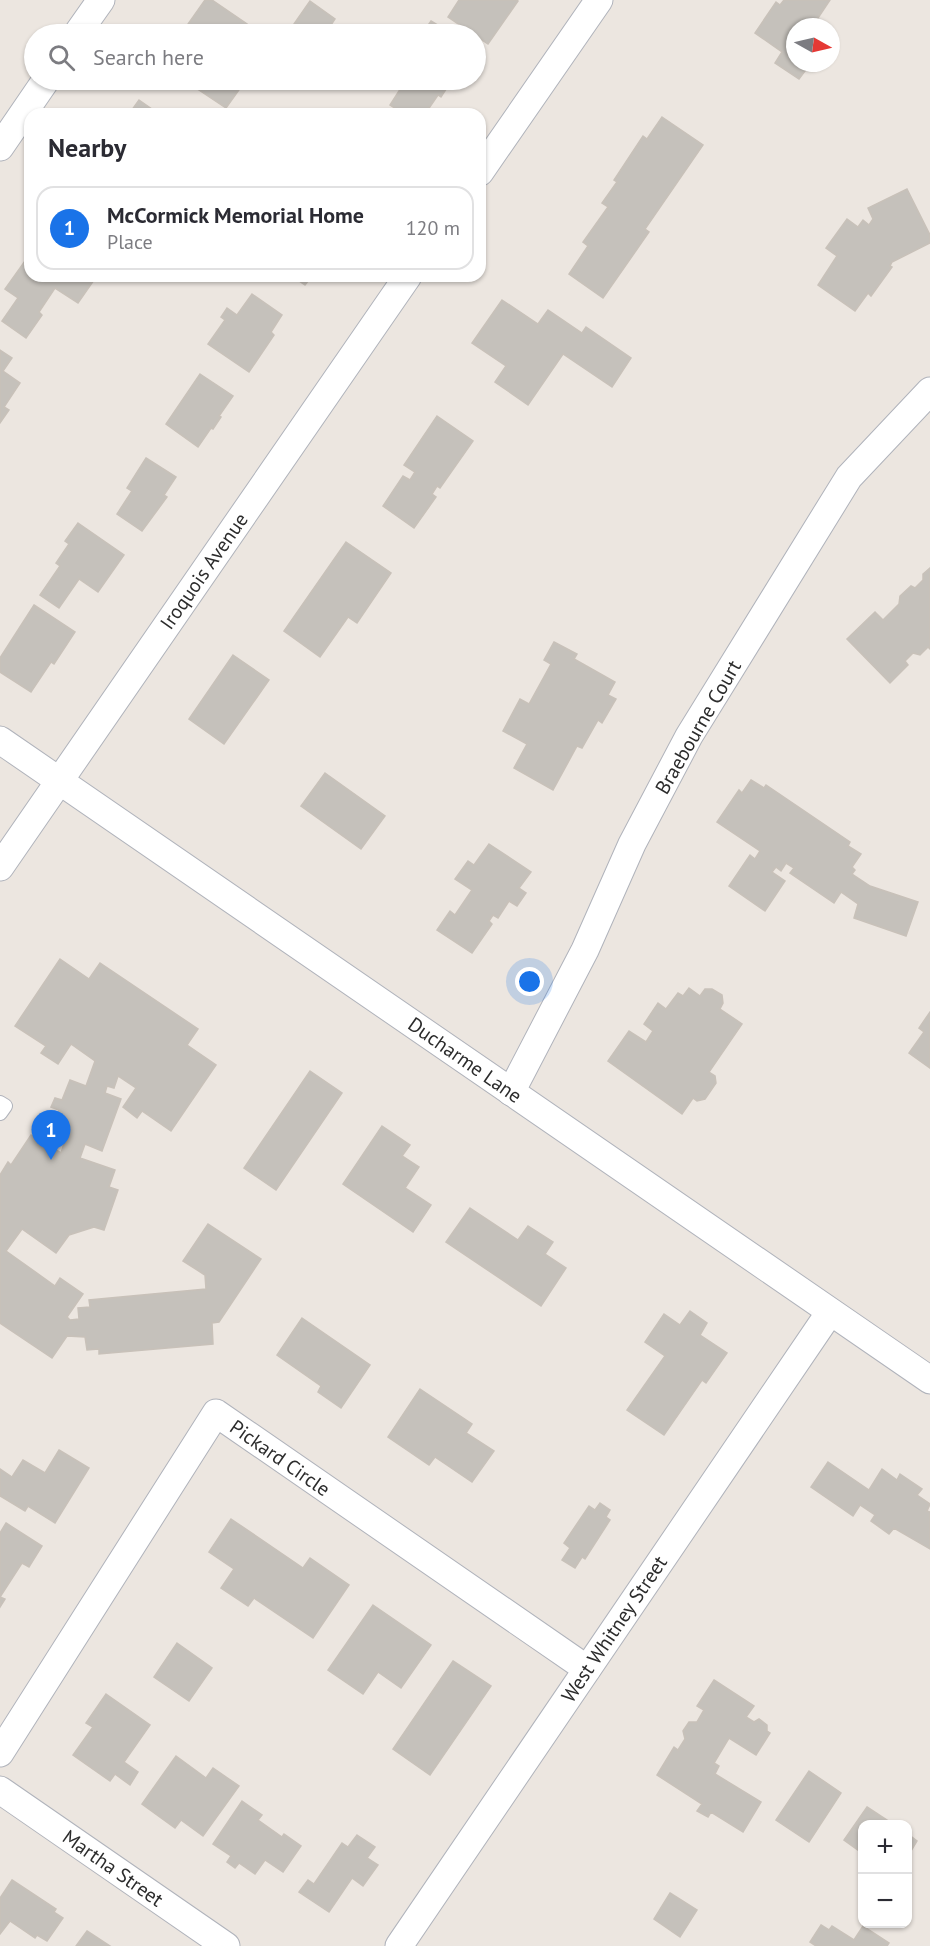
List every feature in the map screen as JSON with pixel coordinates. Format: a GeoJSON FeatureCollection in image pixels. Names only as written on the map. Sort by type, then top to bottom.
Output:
{"type":"FeatureCollection","features":[{"type":"Feature","properties":{"kind":"street"},"geometry":{"type":"LineString","coordinates":[[84,24],[101,0]]}},
{"type":"Feature","properties":{"kind":"street"},"geometry":{"type":"LineString","coordinates":[[486,163],[598,0]]}},
{"type":"Feature","properties":{"kind":"street"},"geometry":{"type":"LineString","coordinates":[[27,108],[39,90]]}},
{"type":"Feature","properties":{"kind":"street"},"geometry":{"type":"LineString","coordinates":[[0,147],[24,112]]}},
{"type":"Feature","properties":{"kind":"street","name":"Iroquois Avenue"},"geometry":{"type":"LineString","coordinates":[[0,867],[404,282]]}},
{"type":"Feature","properties":{"kind":"street","name":"Braebourne Court"},"geometry":{"type":"LineString","coordinates":[[511,1092],[585,950],[632,844],[690,736],[849,477],[930,391]]}},
{"type":"Feature","properties":{"kind":"street","name":"Ducharme Lane"},"geometry":{"type":"LineString","coordinates":[[0,740],[930,1380]]}},
{"type":"Feature","properties":{"kind":"street","name":"West Whitney Street"},"geometry":{"type":"LineString","coordinates":[[399,1946],[830,1312]]}},
{"type":"Feature","properties":{"kind":"street","name":"Pickard Circle"},"geometry":{"type":"LineString","coordinates":[[0,1753],[216,1413],[587,1669]]}},
{"type":"Feature","properties":{"kind":"street","name":"Martha Street"},"geometry":{"type":"LineString","coordinates":[[0,1790],[226,1946]]}},
{"type":"Feature","properties":{"kind":"lane"},"geometry":{"type":"LineString","coordinates":[[0,1103],[5,1106],[0,1113]]}},
{"type":"Feature","properties":{"kind":"building"},"geometry":{"type":"Polygon","coordinates":[[[205,0],[212,0],[247,24],[188,24],[205,0]]]}},
{"type":"Feature","properties":{"kind":"building"},"geometry":{"type":"Polygon","coordinates":[[[459,0],[518,1],[488,44],[486,43],[486,24],[458,24],[448,17],[459,0]]]}},
{"type":"Feature","properties":{"kind":"building"},"geometry":{"type":"Polygon","coordinates":[[[784,0],[830,0],[818,18],[786,18],[786,70],[775,63],[782,52],[755,33],[776,2],[780,5],[784,0]]]}},
{"type":"Feature","properties":{"kind":"building"},"geometry":{"type":"Polygon","coordinates":[[[310,1],[335,19],[332,24],[294,24],[310,1]]]}},
{"type":"Feature","properties":{"kind":"building"},"geometry":{"type":"Polygon","coordinates":[[[788,72],[804,72],[799,79],[788,72]]]}},
{"type":"Feature","properties":{"kind":"building"},"geometry":{"type":"Polygon","coordinates":[[[199,90],[239,90],[226,108],[199,90]]]}},
{"type":"Feature","properties":{"kind":"building"},"geometry":{"type":"Polygon","coordinates":[[[400,90],[446,90],[441,97],[438,95],[429,108],[395,108],[390,105],[400,90]]]}},
{"type":"Feature","properties":{"kind":"building"},"geometry":{"type":"Polygon","coordinates":[[[139,100],[150,108],[133,108],[139,100]]]}},
{"type":"Feature","properties":{"kind":"building"},"geometry":{"type":"Polygon","coordinates":[[[662,117],[703,145],[645,229],[649,232],[603,298],[569,274],[588,246],[583,242],[608,207],[602,203],[617,182],[614,180],[643,136],[647,139],[662,117]]]}},
{"type":"Feature","properties":{"kind":"building"},"geometry":{"type":"Polygon","coordinates":[[[907,189],[930,235],[930,243],[892,262],[890,266],[892,267],[871,296],[868,293],[855,311],[818,285],[837,256],[826,248],[847,219],[858,227],[863,220],[869,225],[873,219],[868,208],[907,189]]]}},
{"type":"Feature","properties":{"kind":"building"},"geometry":{"type":"Polygon","coordinates":[[[24,262],[24,282],[93,282],[78,303],[55,288],[39,312],[42,315],[26,338],[2,321],[18,298],[5,289],[24,262]]]}},
{"type":"Feature","properties":{"kind":"building"},"geometry":{"type":"Polygon","coordinates":[[[252,294],[282,315],[271,332],[274,335],[249,372],[208,344],[225,320],[221,317],[227,308],[237,315],[252,294]]]}},
{"type":"Feature","properties":{"kind":"building"},"geometry":{"type":"Polygon","coordinates":[[[502,300],[538,324],[548,310],[582,333],[586,327],[631,358],[612,387],[563,354],[528,405],[495,382],[506,366],[472,343],[502,300]]]}},
{"type":"Feature","properties":{"kind":"building"},"geometry":{"type":"Polygon","coordinates":[[[0,350],[12,358],[3,371],[20,383],[4,407],[9,410],[0,423],[0,350]]]}},
{"type":"Feature","properties":{"kind":"building"},"geometry":{"type":"Polygon","coordinates":[[[200,374],[233,396],[213,429],[211,428],[198,447],[166,424],[200,374]]]}},
{"type":"Feature","properties":{"kind":"building"},"geometry":{"type":"Polygon","coordinates":[[[437,416],[473,441],[440,488],[437,486],[432,494],[436,497],[414,528],[383,506],[403,476],[410,480],[415,472],[404,465],[437,416]]]}},
{"type":"Feature","properties":{"kind":"building"},"geometry":{"type":"Polygon","coordinates":[[[146,458],[176,477],[164,495],[167,497],[142,531],[117,514],[132,491],[127,488],[146,458]]]}},
{"type":"Feature","properties":{"kind":"building"},"geometry":{"type":"Polygon","coordinates":[[[78,523],[124,555],[98,592],[79,579],[59,608],[40,595],[60,566],[56,563],[69,544],[65,541],[78,523]]]}},
{"type":"Feature","properties":{"kind":"building"},"geometry":{"type":"Polygon","coordinates":[[[346,542],[391,573],[357,623],[348,617],[320,657],[284,631],[346,542]]]}},
{"type":"Feature","properties":{"kind":"building"},"geometry":{"type":"Polygon","coordinates":[[[930,568],[930,649],[928,647],[920,655],[913,653],[905,661],[908,665],[890,683],[847,639],[875,612],[883,620],[899,604],[900,596],[911,586],[915,588],[923,580],[923,574],[930,568]]]}},
{"type":"Feature","properties":{"kind":"building"},"geometry":{"type":"Polygon","coordinates":[[[34,605],[75,632],[54,664],[51,662],[31,692],[0,672],[0,658],[34,605]]]}},
{"type":"Feature","properties":{"kind":"building"},"geometry":{"type":"Polygon","coordinates":[[[554,642],[577,654],[574,659],[615,682],[608,695],[616,699],[602,723],[598,720],[582,748],[577,746],[553,790],[514,768],[527,744],[503,731],[520,699],[529,704],[551,664],[544,660],[554,642]]]}},
{"type":"Feature","properties":{"kind":"building"},"geometry":{"type":"Polygon","coordinates":[[[233,655],[269,680],[224,744],[189,719],[233,655]]]}},
{"type":"Feature","properties":{"kind":"building"},"geometry":{"type":"Polygon","coordinates":[[[325,773],[385,816],[361,849],[301,806],[325,773]]]}},
{"type":"Feature","properties":{"kind":"building"},"geometry":{"type":"Polygon","coordinates":[[[751,780],[764,788],[766,785],[850,842],[848,846],[861,854],[852,867],[855,870],[852,874],[870,886],[918,902],[906,936],[854,918],[858,904],[841,892],[834,903],[790,873],[794,868],[786,863],[781,871],[776,867],[772,872],[785,881],[765,911],[729,886],[750,855],[755,859],[760,851],[717,822],[739,790],[742,793],[751,780]]]}},
{"type":"Feature","properties":{"kind":"building"},"geometry":{"type":"Polygon","coordinates":[[[489,844],[531,872],[519,888],[526,893],[517,906],[509,901],[498,918],[493,915],[489,921],[492,924],[472,953],[437,930],[450,911],[455,915],[472,890],[455,879],[468,861],[474,865],[489,844]]]}},
{"type":"Feature","properties":{"kind":"building"},"geometry":{"type":"Polygon","coordinates":[[[60,959],[89,979],[100,963],[198,1029],[187,1045],[216,1065],[171,1131],[142,1111],[137,1118],[123,1107],[136,1088],[118,1076],[114,1088],[107,1086],[105,1093],[121,1099],[102,1151],[85,1144],[80,1158],[115,1170],[109,1187],[118,1190],[104,1230],[94,1227],[69,1235],[56,1253],[22,1229],[6,1251],[55,1286],[60,1278],[83,1294],[67,1317],[70,1320],[79,1319],[78,1308],[90,1307],[89,1300],[206,1289],[205,1275],[183,1261],[208,1224],[261,1259],[219,1322],[212,1323],[213,1344],[99,1354],[99,1349],[87,1350],[85,1337],[67,1336],[52,1358],[0,1323],[0,1175],[8,1162],[11,1165],[31,1135],[61,1153],[66,1137],[51,1132],[59,1110],[51,1107],[55,1098],[62,1100],[70,1080],[86,1086],[95,1061],[71,1044],[58,1064],[41,1053],[46,1046],[15,1026],[60,959]]]}},
{"type":"Feature","properties":{"kind":"building"},"geometry":{"type":"Polygon","coordinates":[[[689,988],[700,996],[705,989],[712,989],[722,995],[723,1003],[720,1009],[742,1024],[709,1072],[715,1076],[716,1083],[705,1099],[697,1101],[693,1098],[682,1114],[608,1061],[629,1031],[646,1042],[653,1031],[644,1024],[658,1003],[666,1009],[678,993],[683,996],[689,988]]]}},
{"type":"Feature","properties":{"kind":"building"},"geometry":{"type":"Polygon","coordinates":[[[930,1012],[930,1068],[909,1053],[924,1032],[919,1028],[930,1012]]]}},
{"type":"Feature","properties":{"kind":"building"},"geometry":{"type":"Polygon","coordinates":[[[310,1071],[342,1093],[276,1190],[244,1168],[310,1071]]]}},
{"type":"Feature","properties":{"kind":"building"},"geometry":{"type":"Polygon","coordinates":[[[382,1126],[410,1145],[402,1156],[419,1167],[405,1188],[431,1205],[413,1232],[343,1184],[382,1126]]]}},
{"type":"Feature","properties":{"kind":"building"},"geometry":{"type":"Polygon","coordinates":[[[470,1208],[518,1240],[528,1226],[553,1242],[545,1254],[566,1268],[541,1306],[446,1242],[470,1208]]]}},
{"type":"Feature","properties":{"kind":"building"},"geometry":{"type":"Polygon","coordinates":[[[690,1311],[707,1323],[700,1335],[727,1353],[706,1383],[702,1380],[664,1435],[627,1410],[665,1356],[645,1342],[664,1314],[680,1325],[690,1311]]]}},
{"type":"Feature","properties":{"kind":"building"},"geometry":{"type":"Polygon","coordinates":[[[302,1318],[370,1365],[341,1408],[318,1392],[321,1386],[277,1355],[302,1318]]]}},
{"type":"Feature","properties":{"kind":"building"},"geometry":{"type":"Polygon","coordinates":[[[420,1389],[472,1424],[466,1433],[494,1451],[472,1482],[435,1457],[429,1465],[388,1437],[420,1389]]]}},
{"type":"Feature","properties":{"kind":"building"},"geometry":{"type":"Polygon","coordinates":[[[59,1450],[89,1468],[55,1523],[28,1506],[25,1511],[0,1496],[0,1469],[12,1477],[23,1460],[45,1473],[59,1450]]]}},
{"type":"Feature","properties":{"kind":"building"},"geometry":{"type":"Polygon","coordinates":[[[828,1462],[869,1490],[882,1469],[897,1480],[900,1474],[922,1489],[917,1495],[930,1504],[927,1511],[930,1512],[930,1549],[894,1528],[889,1534],[871,1521],[875,1515],[860,1505],[853,1516],[811,1487],[828,1462]]]}},
{"type":"Feature","properties":{"kind":"building"},"geometry":{"type":"Polygon","coordinates":[[[600,1503],[610,1510],[606,1517],[610,1520],[585,1559],[582,1557],[575,1568],[562,1560],[570,1548],[564,1543],[589,1506],[595,1510],[600,1503]]]}},
{"type":"Feature","properties":{"kind":"building"},"geometry":{"type":"Polygon","coordinates":[[[231,1519],[303,1568],[310,1558],[349,1585],[313,1638],[254,1598],[248,1606],[221,1588],[234,1569],[209,1552],[231,1519]]]}},
{"type":"Feature","properties":{"kind":"building"},"geometry":{"type":"Polygon","coordinates":[[[6,1523],[42,1546],[29,1567],[22,1563],[0,1597],[0,1533],[6,1523]]]}},
{"type":"Feature","properties":{"kind":"building"},"geometry":{"type":"Polygon","coordinates":[[[0,1597],[5,1599],[0,1607],[0,1597]]]}},
{"type":"Feature","properties":{"kind":"building"},"geometry":{"type":"Polygon","coordinates":[[[373,1605],[431,1645],[401,1688],[378,1672],[363,1694],[328,1670],[373,1605]]]}},
{"type":"Feature","properties":{"kind":"building"},"geometry":{"type":"Polygon","coordinates":[[[177,1643],[212,1668],[189,1701],[154,1677],[177,1643]]]}},
{"type":"Feature","properties":{"kind":"building"},"geometry":{"type":"Polygon","coordinates":[[[453,1661],[491,1686],[430,1775],[393,1749],[453,1661]]]}},
{"type":"Feature","properties":{"kind":"building"},"geometry":{"type":"Polygon","coordinates":[[[714,1680],[754,1706],[746,1717],[754,1722],[759,1719],[767,1725],[767,1731],[770,1733],[756,1755],[729,1738],[714,1763],[719,1766],[715,1774],[761,1802],[743,1832],[711,1812],[708,1817],[697,1811],[702,1804],[657,1775],[674,1747],[678,1750],[685,1739],[683,1731],[689,1722],[697,1722],[704,1710],[697,1706],[714,1680]]]}},
{"type":"Feature","properties":{"kind":"building"},"geometry":{"type":"Polygon","coordinates":[[[106,1694],[150,1725],[124,1762],[138,1772],[130,1785],[115,1774],[110,1781],[73,1755],[93,1727],[86,1723],[106,1694]]]}},
{"type":"Feature","properties":{"kind":"building"},"geometry":{"type":"Polygon","coordinates":[[[176,1756],[206,1778],[213,1768],[239,1786],[203,1836],[181,1820],[175,1828],[142,1804],[176,1756]]]}},
{"type":"Feature","properties":{"kind":"building"},"geometry":{"type":"Polygon","coordinates":[[[809,1771],[841,1793],[809,1842],[776,1820],[809,1771]]]}},
{"type":"Feature","properties":{"kind":"building"},"geometry":{"type":"Polygon","coordinates":[[[242,1801],[262,1815],[258,1820],[282,1837],[284,1834],[301,1846],[283,1872],[265,1860],[255,1874],[239,1863],[235,1868],[227,1862],[231,1856],[213,1844],[242,1801]]]}},
{"type":"Feature","properties":{"kind":"building"},"geometry":{"type":"Polygon","coordinates":[[[867,1807],[887,1820],[858,1820],[858,1850],[844,1840],[867,1807]]]}},
{"type":"Feature","properties":{"kind":"building"},"geometry":{"type":"Polygon","coordinates":[[[357,1835],[375,1847],[367,1858],[378,1865],[363,1886],[352,1878],[329,1912],[299,1892],[308,1880],[314,1884],[342,1843],[348,1847],[357,1835]]]}},
{"type":"Feature","properties":{"kind":"building"},"geometry":{"type":"Polygon","coordinates":[[[912,1837],[917,1841],[912,1849],[912,1837]]]}},
{"type":"Feature","properties":{"kind":"building"},"geometry":{"type":"Polygon","coordinates":[[[12,1880],[56,1909],[54,1912],[63,1918],[47,1941],[37,1935],[35,1938],[10,1921],[0,1934],[0,1898],[12,1880]]]}},
{"type":"Feature","properties":{"kind":"building"},"geometry":{"type":"Polygon","coordinates":[[[670,1893],[697,1910],[680,1937],[654,1919],[670,1893]]]}},
{"type":"Feature","properties":{"kind":"building"},"geometry":{"type":"Polygon","coordinates":[[[821,1925],[829,1930],[832,1926],[854,1940],[862,1928],[866,1928],[889,1943],[887,1946],[816,1946],[810,1942],[821,1925]]]}},
{"type":"Feature","properties":{"kind":"building"},"geometry":{"type":"Polygon","coordinates":[[[87,1931],[110,1946],[76,1946],[87,1931]]]}},
{"type":"Feature","properties":{"kind":"place","name":"McCormick Memorial Home"},"geometry":{"type":"Point","coordinates":[51,1160]}}]}
